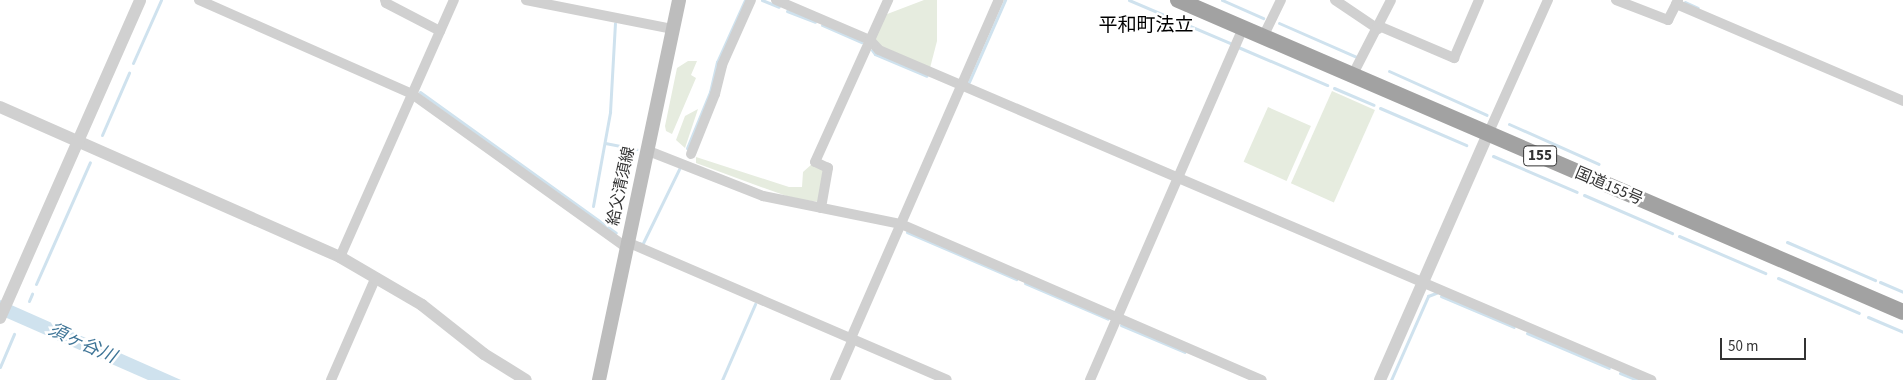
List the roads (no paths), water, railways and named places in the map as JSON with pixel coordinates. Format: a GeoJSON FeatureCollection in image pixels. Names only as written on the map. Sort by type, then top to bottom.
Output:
{"type":"FeatureCollection","features":[{"type":"Feature","properties":{"kind":"highway","name":"国道155号"},"geometry":{"type":"LineString","coordinates":[[1178,0],[1903,312]]}},
{"type":"Feature","properties":{"kind":"main road","name":"給父清須線"},"geometry":{"type":"LineString","coordinates":[[598,380],[679,0]]}},
{"type":"Feature","properties":{"kind":"street"},"geometry":{"type":"LineString","coordinates":[[0,318],[140,0]]}},
{"type":"Feature","properties":{"kind":"street"},"geometry":{"type":"LineString","coordinates":[[199,0],[412,94],[627,245],[948,380]]}},
{"type":"Feature","properties":{"kind":"street"},"geometry":{"type":"LineString","coordinates":[[386,0],[386,3],[440,31]]}},
{"type":"Feature","properties":{"kind":"street"},"geometry":{"type":"LineString","coordinates":[[340,256],[454,0]]}},
{"type":"Feature","properties":{"kind":"street"},"geometry":{"type":"LineString","coordinates":[[526,0],[673,29]]}},
{"type":"Feature","properties":{"kind":"street"},"geometry":{"type":"LineString","coordinates":[[691,154],[715,94],[722,65],[751,0]]}},
{"type":"Feature","properties":{"kind":"street"},"geometry":{"type":"LineString","coordinates":[[821,208],[828,168],[815,162],[888,0]]}},
{"type":"Feature","properties":{"kind":"street"},"geometry":{"type":"LineString","coordinates":[[835,380],[999,0]]}},
{"type":"Feature","properties":{"kind":"street"},"geometry":{"type":"LineString","coordinates":[[1264,37],[1281,0]]}},
{"type":"Feature","properties":{"kind":"street"},"geometry":{"type":"LineString","coordinates":[[1335,0],[1379,27],[1454,58],[1480,0]]}},
{"type":"Feature","properties":{"kind":"street"},"geometry":{"type":"LineString","coordinates":[[1352,76],[1392,0]]}},
{"type":"Feature","properties":{"kind":"street"},"geometry":{"type":"LineString","coordinates":[[1380,380],[1548,0]]}},
{"type":"Feature","properties":{"kind":"street"},"geometry":{"type":"LineString","coordinates":[[1616,0],[1668,20],[1677,2],[1903,101]]}},
{"type":"Feature","properties":{"kind":"street"},"geometry":{"type":"LineString","coordinates":[[782,1],[870,40],[879,50],[1651,380]]}},
{"type":"Feature","properties":{"kind":"street"},"geometry":{"type":"LineString","coordinates":[[1090,380],[1243,28]]}},
{"type":"Feature","properties":{"kind":"street"},"geometry":{"type":"LineString","coordinates":[[0,107],[340,256],[422,305],[484,354],[526,380]]}},
{"type":"Feature","properties":{"kind":"street"},"geometry":{"type":"LineString","coordinates":[[646,150],[763,196],[901,224],[1262,380]]}},
{"type":"Feature","properties":{"kind":"street"},"geometry":{"type":"LineString","coordinates":[[331,380],[376,277]]}},
{"type":"Feature","properties":{"kind":"water","name":"須ヶ谷川"},"geometry":{"type":"Polygon","coordinates":[[[0,300],[181,380],[148,380],[0,315],[0,300]]]}},
{"type":"Feature","properties":{"kind":"waterway"},"geometry":{"type":"LineString","coordinates":[[133,63],[161,0]]}},
{"type":"Feature","properties":{"kind":"waterway"},"geometry":{"type":"LineString","coordinates":[[687,148],[710,92],[717,62],[745,0]]}},
{"type":"Feature","properties":{"kind":"waterway"},"geometry":{"type":"LineString","coordinates":[[762,0],[779,7]]}},
{"type":"Feature","properties":{"kind":"waterway"},"geometry":{"type":"LineString","coordinates":[[969,82],[1005,0]]}},
{"type":"Feature","properties":{"kind":"waterway"},"geometry":{"type":"LineString","coordinates":[[1129,0],[1232,44]]}},
{"type":"Feature","properties":{"kind":"waterway"},"geometry":{"type":"LineString","coordinates":[[1222,0],[1263,18]]}},
{"type":"Feature","properties":{"kind":"waterway"},"geometry":{"type":"LineString","coordinates":[[1685,2],[1698,8]]}},
{"type":"Feature","properties":{"kind":"waterway"},"geometry":{"type":"LineString","coordinates":[[787,11],[815,22]]}},
{"type":"Feature","properties":{"kind":"waterway"},"geometry":{"type":"LineString","coordinates":[[593,206],[610,112],[615,23]]}},
{"type":"Feature","properties":{"kind":"waterway"},"geometry":{"type":"LineString","coordinates":[[1279,23],[1357,57]]}},
{"type":"Feature","properties":{"kind":"waterway"},"geometry":{"type":"LineString","coordinates":[[822,25],[861,42]]}},
{"type":"Feature","properties":{"kind":"waterway"},"geometry":{"type":"LineString","coordinates":[[1238,47],[1327,85]]}},
{"type":"Feature","properties":{"kind":"waterway"},"geometry":{"type":"LineString","coordinates":[[872,50],[875,54],[927,76]]}},
{"type":"Feature","properties":{"kind":"waterway"},"geometry":{"type":"LineString","coordinates":[[1389,71],[1487,115]]}},
{"type":"Feature","properties":{"kind":"waterway"},"geometry":{"type":"LineString","coordinates":[[102,135],[129,73]]}},
{"type":"Feature","properties":{"kind":"waterway"},"geometry":{"type":"LineString","coordinates":[[1334,88],[1374,105]]}},
{"type":"Feature","properties":{"kind":"waterway"},"geometry":{"type":"LineString","coordinates":[[420,92],[616,233]]}},
{"type":"Feature","properties":{"kind":"waterway"},"geometry":{"type":"LineString","coordinates":[[1380,108],[1466,145]]}},
{"type":"Feature","properties":{"kind":"waterway"},"geometry":{"type":"LineString","coordinates":[[1509,124],[1599,164]]}},
{"type":"Feature","properties":{"kind":"waterway"},"geometry":{"type":"LineString","coordinates":[[605,143],[636,149]]}},
{"type":"Feature","properties":{"kind":"waterway"},"geometry":{"type":"LineString","coordinates":[[1493,156],[1577,192]]}},
{"type":"Feature","properties":{"kind":"waterway"},"geometry":{"type":"LineString","coordinates":[[36,284],[90,162]]}},
{"type":"Feature","properties":{"kind":"waterway"},"geometry":{"type":"LineString","coordinates":[[640,243],[642,245],[679,169]]}},
{"type":"Feature","properties":{"kind":"waterway"},"geometry":{"type":"LineString","coordinates":[[1584,195],[1672,233]]}},
{"type":"Feature","properties":{"kind":"waterway"},"geometry":{"type":"LineString","coordinates":[[907,232],[1016,279]]}},
{"type":"Feature","properties":{"kind":"waterway"},"geometry":{"type":"LineString","coordinates":[[1679,236],[1765,273]]}},
{"type":"Feature","properties":{"kind":"waterway"},"geometry":{"type":"LineString","coordinates":[[1787,242],[1875,280]]}},
{"type":"Feature","properties":{"kind":"waterway"},"geometry":{"type":"LineString","coordinates":[[1778,278],[1859,313]]}},
{"type":"Feature","properties":{"kind":"waterway"},"geometry":{"type":"LineString","coordinates":[[1880,282],[1903,292]]}},
{"type":"Feature","properties":{"kind":"waterway"},"geometry":{"type":"LineString","coordinates":[[1025,283],[1108,319]]}},
{"type":"Feature","properties":{"kind":"waterway"},"geometry":{"type":"LineString","coordinates":[[1391,380],[1428,296],[1436,293]]}},
{"type":"Feature","properties":{"kind":"waterway"},"geometry":{"type":"LineString","coordinates":[[29,301],[32,294]]}},
{"type":"Feature","properties":{"kind":"waterway"},"geometry":{"type":"LineString","coordinates":[[1441,296],[1514,327]]}},
{"type":"Feature","properties":{"kind":"waterway"},"geometry":{"type":"LineString","coordinates":[[722,380],[755,304]]}},
{"type":"Feature","properties":{"kind":"waterway"},"geometry":{"type":"LineString","coordinates":[[1868,317],[1903,332]]}},
{"type":"Feature","properties":{"kind":"waterway"},"geometry":{"type":"LineString","coordinates":[[1121,325],[1185,352]]}},
{"type":"Feature","properties":{"kind":"waterway"},"geometry":{"type":"LineString","coordinates":[[1527,333],[1609,368]]}},
{"type":"Feature","properties":{"kind":"waterway"},"geometry":{"type":"LineString","coordinates":[[0,367],[14,334]]}},
{"type":"Feature","properties":{"kind":"waterway"},"geometry":{"type":"LineString","coordinates":[[1620,373],[1637,380]]}},
{"type":"Feature","properties":{"kind":"district","name":"平和町法立"},"geometry":{"type":"Point","coordinates":[1146,26]}}]}
